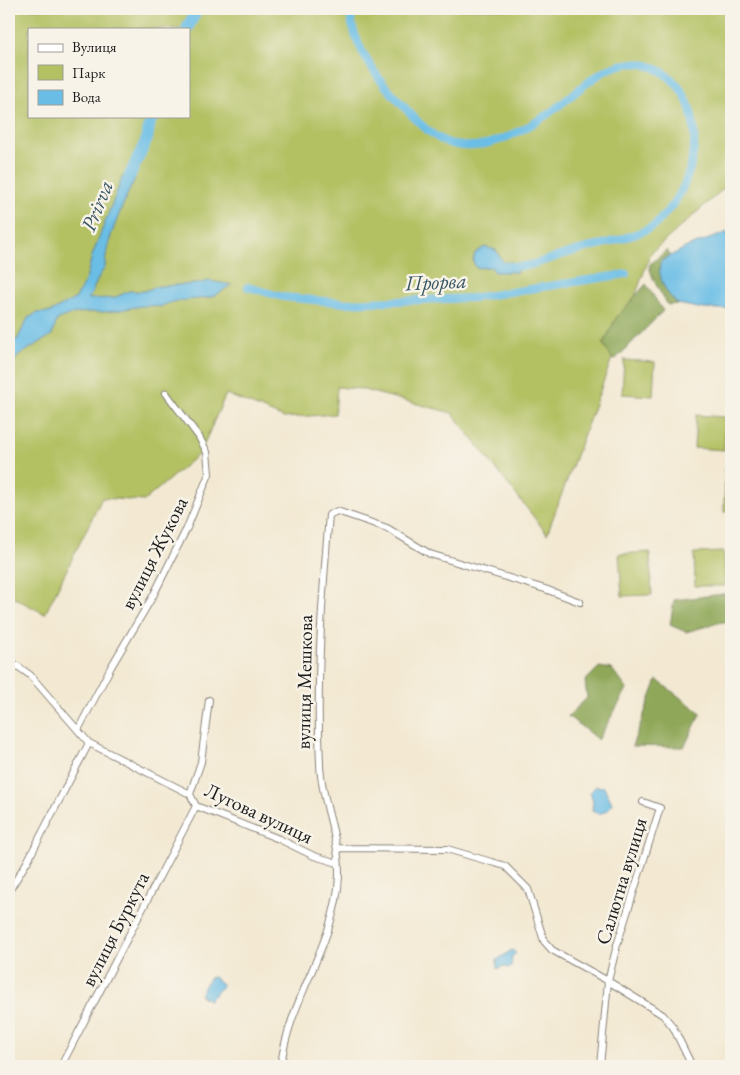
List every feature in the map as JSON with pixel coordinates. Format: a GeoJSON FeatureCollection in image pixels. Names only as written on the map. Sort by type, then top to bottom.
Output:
{"type":"FeatureCollection","features":[{"type":"Feature","properties":{"kind":"street","name":"вулиця Жукова"},"geometry":{"type":"LineString","coordinates":[[79,728],[111,667],[153,596],[187,528],[209,474],[207,452],[200,437],[166,393]]}},
{"type":"Feature","properties":{"kind":"street","name":"вулиця Мешкова"},"geometry":{"type":"LineString","coordinates":[[281,1066],[283,1042],[331,921],[339,877],[338,848],[320,767],[318,681],[329,515],[337,511],[387,528],[430,554],[545,589],[580,602]]}},
{"type":"Feature","properties":{"kind":"street","name":"Лугова вулиця"},"geometry":{"type":"LineString","coordinates":[[9,660],[30,675],[79,728],[90,743],[190,794],[196,806],[279,839],[314,856],[338,863]]}},
{"type":"Feature","properties":{"kind":"street"},"geometry":{"type":"LineString","coordinates":[[190,794],[201,762],[209,700]]}},
{"type":"Feature","properties":{"kind":"street"},"geometry":{"type":"LineString","coordinates":[[9,891],[27,862],[90,743]]}},
{"type":"Feature","properties":{"kind":"street","name":"Салютна вулиця"},"geometry":{"type":"LineString","coordinates":[[600,1066],[608,981],[617,945],[660,808],[643,802]]}},
{"type":"Feature","properties":{"kind":"street","name":"вулиця Буркута"},"geometry":{"type":"LineString","coordinates":[[62,1066],[196,806]]}},
{"type":"Feature","properties":{"kind":"street","name":"Салютна вулиця"},"geometry":{"type":"LineString","coordinates":[[338,848],[447,849],[477,856],[505,866],[528,889],[534,903],[544,941],[552,950],[608,981],[663,1015],[673,1027],[692,1066]]}},
{"type":"Feature","properties":{"kind":"green space"},"geometry":{"type":"Polygon","coordinates":[[[9,9],[731,9],[731,182],[651,253],[547,534],[452,413],[360,389],[337,387],[335,414],[284,418],[226,394],[200,453],[144,501],[102,498],[45,614],[9,595],[9,9]]]}},
{"type":"Feature","properties":{"kind":"green space"},"geometry":{"type":"Polygon","coordinates":[[[667,250],[670,255],[661,261],[666,290],[678,304],[668,305],[659,291],[650,270],[649,265],[667,250]]]}},
{"type":"Feature","properties":{"kind":"green space"},"geometry":{"type":"Polygon","coordinates":[[[646,284],[663,311],[614,361],[603,344],[616,318],[646,284]]]}},
{"type":"Feature","properties":{"kind":"green space"},"geometry":{"type":"Polygon","coordinates":[[[624,360],[655,362],[653,396],[622,394],[624,360]]]}},
{"type":"Feature","properties":{"kind":"green space"},"geometry":{"type":"Polygon","coordinates":[[[696,415],[726,417],[724,450],[694,448],[696,415]]]}},
{"type":"Feature","properties":{"kind":"green space"},"geometry":{"type":"Polygon","coordinates":[[[725,469],[731,469],[731,512],[724,512],[725,469]]]}},
{"type":"Feature","properties":{"kind":"green space"},"geometry":{"type":"Polygon","coordinates":[[[650,552],[652,595],[622,596],[619,554],[650,552]]]}},
{"type":"Feature","properties":{"kind":"green space"},"geometry":{"type":"Polygon","coordinates":[[[724,552],[725,586],[695,586],[694,553],[724,552]]]}},
{"type":"Feature","properties":{"kind":"green space"},"geometry":{"type":"Polygon","coordinates":[[[731,593],[731,623],[722,622],[686,632],[670,625],[674,600],[731,593]]]}},
{"type":"Feature","properties":{"kind":"green space"},"geometry":{"type":"Polygon","coordinates":[[[599,667],[612,669],[627,689],[598,740],[568,716],[587,698],[585,681],[599,667]]]}},
{"type":"Feature","properties":{"kind":"green space"},"geometry":{"type":"Polygon","coordinates":[[[657,680],[701,713],[684,747],[632,746],[657,680]]]}},
{"type":"Feature","properties":{"kind":"water"},"geometry":{"type":"Polygon","coordinates":[[[136,160],[136,176],[112,234],[105,260],[105,268],[88,299],[114,298],[129,291],[144,291],[159,286],[196,284],[209,281],[232,285],[211,297],[178,301],[160,307],[143,306],[114,311],[71,314],[57,320],[52,335],[18,356],[9,372],[9,340],[17,340],[28,318],[37,313],[51,312],[76,298],[86,279],[92,256],[122,178],[136,160]]]}},
{"type":"Feature","properties":{"kind":"water"},"geometry":{"type":"Polygon","coordinates":[[[731,231],[731,309],[704,309],[678,304],[663,284],[660,272],[661,261],[687,247],[731,231]]]}},
{"type":"Feature","properties":{"kind":"water"},"geometry":{"type":"Polygon","coordinates":[[[485,247],[496,250],[503,262],[512,262],[517,272],[494,272],[492,267],[476,268],[473,261],[475,253],[485,247]]]}},
{"type":"Feature","properties":{"kind":"water"},"geometry":{"type":"Polygon","coordinates":[[[596,786],[604,787],[612,803],[608,810],[599,814],[592,811],[593,802],[590,792],[596,786]]]}},
{"type":"Feature","properties":{"kind":"water"},"geometry":{"type":"Polygon","coordinates":[[[512,950],[516,953],[512,957],[511,967],[507,968],[504,966],[497,969],[497,960],[512,950]]]}},
{"type":"Feature","properties":{"kind":"water"},"geometry":{"type":"Polygon","coordinates":[[[214,977],[223,985],[209,1000],[200,995],[209,978],[214,977]]]}},
{"type":"Feature","properties":{"kind":"waterway","name":"Prirva"},"geometry":{"type":"LineString","coordinates":[[188,28],[197,9]]}},
{"type":"Feature","properties":{"kind":"waterway"},"geometry":{"type":"LineString","coordinates":[[350,9],[351,21],[359,45],[380,79],[422,125],[440,139],[453,144],[467,146],[482,145],[510,136],[548,114],[596,76],[623,64],[638,63],[653,67],[671,78],[683,94],[691,112],[694,132],[693,153],[689,173],[681,192],[655,225],[626,237],[537,263],[523,266],[506,266]]}},
{"type":"Feature","properties":{"kind":"waterway","name":"Prirva"},"geometry":{"type":"LineString","coordinates":[[130,175],[147,139],[150,121],[152,118]]}},
{"type":"Feature","properties":{"kind":"waterway","name":"Прорва"},"geometry":{"type":"LineString","coordinates":[[248,287],[283,297],[345,303],[472,298],[626,274]]}}]}
